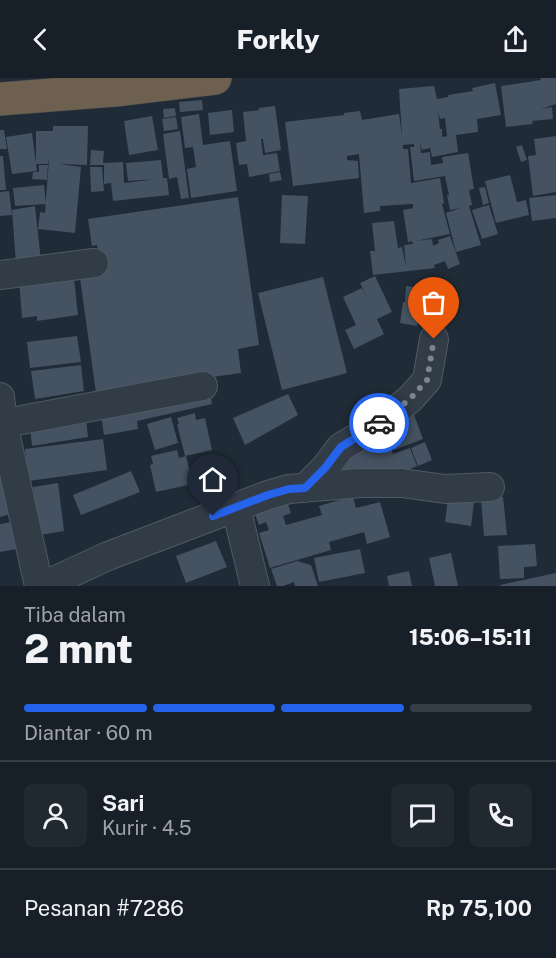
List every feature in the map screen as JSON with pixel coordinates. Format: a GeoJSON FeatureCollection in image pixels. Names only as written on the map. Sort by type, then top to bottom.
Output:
{"type":"FeatureCollection","features":[{"type":"Feature","properties":{"kind":"highway"},"geometry":{"type":"LineString","coordinates":[[0,99],[113,84],[215,78]]}},
{"type":"Feature","properties":{"kind":"street"},"geometry":{"type":"LineString","coordinates":[[0,275],[94,263]]}},
{"type":"Feature","properties":{"kind":"street"},"geometry":{"type":"LineString","coordinates":[[305,488],[325,468],[341,447],[376,426],[410,399],[427,380],[434,339]]}},
{"type":"Feature","properties":{"kind":"street"},"geometry":{"type":"LineString","coordinates":[[203,386],[1,414],[41,586],[108,556],[289,489],[360,483],[402,483],[445,489],[490,487]]}},
{"type":"Feature","properties":{"kind":"street"},"geometry":{"type":"LineString","coordinates":[[236,508],[255,586]]}},
{"type":"Feature","properties":{"kind":"building"},"geometry":{"type":"Polygon","coordinates":[[[540,78],[556,78],[556,104],[541,109],[552,107],[553,119],[506,127],[501,86],[541,80],[540,78]]]}},
{"type":"Feature","properties":{"kind":"building"},"geometry":{"type":"Polygon","coordinates":[[[495,83],[501,115],[477,119],[478,132],[456,135],[458,152],[432,157],[430,148],[422,150],[420,142],[421,153],[430,152],[431,165],[443,163],[442,157],[468,153],[474,189],[469,190],[472,205],[469,206],[481,245],[456,252],[446,213],[460,208],[450,210],[445,176],[414,181],[410,147],[414,147],[414,144],[403,145],[403,149],[408,149],[411,183],[440,178],[444,203],[442,204],[450,234],[416,241],[432,239],[433,246],[439,243],[438,240],[450,236],[460,264],[448,269],[445,261],[434,265],[435,268],[373,275],[370,251],[375,251],[372,223],[394,221],[398,248],[402,247],[406,267],[404,245],[413,244],[412,241],[408,242],[403,210],[413,208],[413,204],[380,206],[380,211],[364,213],[359,154],[347,156],[347,160],[358,161],[359,178],[293,186],[285,122],[360,111],[362,120],[399,114],[402,136],[399,89],[434,86],[437,99],[473,91],[472,88],[495,83]],[[438,112],[442,137],[447,136],[445,118],[440,119],[438,112]]]}},
{"type":"Feature","properties":{"kind":"building"},"geometry":{"type":"Polygon","coordinates":[[[202,100],[203,110],[180,112],[179,102],[202,100]]]}},
{"type":"Feature","properties":{"kind":"building"},"geometry":{"type":"Polygon","coordinates":[[[275,106],[281,150],[265,153],[263,139],[261,139],[263,155],[277,153],[280,171],[249,177],[247,164],[239,165],[236,143],[246,141],[243,112],[275,106]]]}},
{"type":"Feature","properties":{"kind":"building"},"geometry":{"type":"Polygon","coordinates":[[[175,108],[176,116],[164,118],[163,109],[175,108]]]}},
{"type":"Feature","properties":{"kind":"building"},"geometry":{"type":"Polygon","coordinates":[[[232,110],[234,132],[210,135],[208,113],[232,110]]]}},
{"type":"Feature","properties":{"kind":"building"},"geometry":{"type":"Polygon","coordinates":[[[199,114],[203,145],[230,141],[237,191],[191,198],[187,169],[196,167],[193,147],[185,148],[181,117],[199,114]]]}},
{"type":"Feature","properties":{"kind":"building"},"geometry":{"type":"Polygon","coordinates":[[[152,116],[158,150],[129,155],[124,121],[152,116]]]}},
{"type":"Feature","properties":{"kind":"building"},"geometry":{"type":"Polygon","coordinates":[[[176,117],[178,129],[164,131],[162,119],[176,117]]]}},
{"type":"Feature","properties":{"kind":"building"},"geometry":{"type":"Polygon","coordinates":[[[53,126],[88,126],[87,165],[59,164],[81,167],[75,233],[38,229],[40,212],[45,213],[49,159],[48,164],[36,164],[36,131],[53,131],[53,126]]]}},
{"type":"Feature","properties":{"kind":"building"},"geometry":{"type":"Polygon","coordinates":[[[0,130],[4,130],[7,149],[0,149],[0,130]]]}},
{"type":"Feature","properties":{"kind":"building"},"geometry":{"type":"Polygon","coordinates":[[[180,131],[189,198],[181,199],[177,177],[169,179],[163,134],[180,131]]]}},
{"type":"Feature","properties":{"kind":"building"},"geometry":{"type":"Polygon","coordinates":[[[32,133],[37,171],[12,174],[6,137],[32,133]]]}},
{"type":"Feature","properties":{"kind":"building"},"geometry":{"type":"Polygon","coordinates":[[[556,136],[556,192],[533,196],[528,156],[536,155],[534,139],[556,136]]]}},
{"type":"Feature","properties":{"kind":"building"},"geometry":{"type":"Polygon","coordinates":[[[522,145],[527,160],[521,162],[516,147],[522,145]]]}},
{"type":"Feature","properties":{"kind":"building"},"geometry":{"type":"Polygon","coordinates":[[[91,150],[104,151],[103,163],[123,162],[124,183],[157,179],[128,181],[126,163],[161,160],[163,178],[167,178],[169,195],[113,201],[111,183],[104,184],[104,165],[90,165],[91,150]]]}},
{"type":"Feature","properties":{"kind":"building"},"geometry":{"type":"Polygon","coordinates":[[[0,156],[3,156],[6,190],[0,190],[0,156]]]}},
{"type":"Feature","properties":{"kind":"building"},"geometry":{"type":"Polygon","coordinates":[[[39,165],[48,165],[47,180],[32,179],[33,172],[39,172],[39,165]]]}},
{"type":"Feature","properties":{"kind":"building"},"geometry":{"type":"Polygon","coordinates":[[[90,167],[102,167],[104,191],[91,192],[90,167]]]}},
{"type":"Feature","properties":{"kind":"building"},"geometry":{"type":"Polygon","coordinates":[[[280,172],[282,180],[270,182],[269,174],[280,172]]]}},
{"type":"Feature","properties":{"kind":"building"},"geometry":{"type":"Polygon","coordinates":[[[510,175],[517,202],[526,200],[529,215],[496,223],[485,181],[510,175]]]}},
{"type":"Feature","properties":{"kind":"building"},"geometry":{"type":"Polygon","coordinates":[[[44,185],[46,204],[15,206],[13,188],[44,185]]]}},
{"type":"Feature","properties":{"kind":"building"},"geometry":{"type":"Polygon","coordinates":[[[485,187],[489,203],[483,205],[479,188],[485,187]]]}},
{"type":"Feature","properties":{"kind":"building"},"geometry":{"type":"Polygon","coordinates":[[[9,191],[12,215],[0,216],[0,192],[9,191]]]}},
{"type":"Feature","properties":{"kind":"building"},"geometry":{"type":"Polygon","coordinates":[[[282,195],[308,196],[305,244],[280,243],[282,195]]]}},
{"type":"Feature","properties":{"kind":"building"},"geometry":{"type":"Polygon","coordinates":[[[556,195],[556,218],[532,221],[529,198],[556,195]]]}},
{"type":"Feature","properties":{"kind":"building"},"geometry":{"type":"Polygon","coordinates":[[[238,197],[259,345],[238,349],[241,373],[96,393],[79,271],[100,268],[97,245],[92,246],[88,219],[238,197]]]}},
{"type":"Feature","properties":{"kind":"building"},"geometry":{"type":"Polygon","coordinates":[[[489,205],[498,234],[482,239],[472,210],[489,205]]]}},
{"type":"Feature","properties":{"kind":"building"},"geometry":{"type":"Polygon","coordinates":[[[35,206],[41,261],[16,264],[12,210],[35,206]]]}},
{"type":"Feature","properties":{"kind":"building"},"geometry":{"type":"Polygon","coordinates":[[[73,269],[78,315],[37,321],[37,316],[22,318],[19,279],[73,269]]]}},
{"type":"Feature","properties":{"kind":"building"},"geometry":{"type":"Polygon","coordinates":[[[375,276],[392,312],[377,319],[384,334],[354,349],[345,330],[356,325],[343,297],[362,288],[370,303],[360,283],[375,276]]]}},
{"type":"Feature","properties":{"kind":"building"},"geometry":{"type":"Polygon","coordinates":[[[323,277],[347,373],[282,390],[258,293],[323,277]]]}},
{"type":"Feature","properties":{"kind":"building"},"geometry":{"type":"Polygon","coordinates":[[[406,286],[430,289],[429,306],[435,307],[433,321],[418,318],[417,326],[400,323],[406,286]]]}},
{"type":"Feature","properties":{"kind":"building"},"geometry":{"type":"Polygon","coordinates":[[[77,336],[81,362],[30,368],[27,342],[77,336]]]}},
{"type":"Feature","properties":{"kind":"building"},"geometry":{"type":"Polygon","coordinates":[[[81,365],[84,391],[35,399],[31,371],[81,365]]]}},
{"type":"Feature","properties":{"kind":"building"},"geometry":{"type":"Polygon","coordinates":[[[210,393],[212,404],[137,421],[138,429],[104,435],[100,408],[210,393]]]}},
{"type":"Feature","properties":{"kind":"building"},"geometry":{"type":"Polygon","coordinates":[[[288,394],[298,415],[245,445],[233,418],[288,394]]]}},
{"type":"Feature","properties":{"kind":"building"},"geometry":{"type":"Polygon","coordinates":[[[413,412],[423,439],[394,450],[383,422],[413,412]]]}},
{"type":"Feature","properties":{"kind":"building"},"geometry":{"type":"Polygon","coordinates":[[[195,413],[196,420],[205,418],[212,450],[185,456],[177,418],[195,413]]]}},
{"type":"Feature","properties":{"kind":"building"},"geometry":{"type":"Polygon","coordinates":[[[171,417],[178,443],[155,450],[147,424],[171,417]]]}},
{"type":"Feature","properties":{"kind":"building"},"geometry":{"type":"Polygon","coordinates":[[[86,419],[88,437],[32,446],[30,427],[86,419]]]}},
{"type":"Feature","properties":{"kind":"building"},"geometry":{"type":"Polygon","coordinates":[[[387,438],[393,454],[410,448],[417,466],[400,473],[339,476],[348,453],[387,438]]]}},
{"type":"Feature","properties":{"kind":"building"},"geometry":{"type":"Polygon","coordinates":[[[103,439],[107,470],[29,481],[25,449],[103,439]]]}},
{"type":"Feature","properties":{"kind":"building"},"geometry":{"type":"Polygon","coordinates":[[[425,442],[432,460],[418,466],[411,448],[425,442]]]}},
{"type":"Feature","properties":{"kind":"building"},"geometry":{"type":"Polygon","coordinates":[[[177,450],[179,458],[186,456],[193,484],[156,492],[150,465],[153,464],[151,456],[177,450]]]}},
{"type":"Feature","properties":{"kind":"building"},"geometry":{"type":"Polygon","coordinates":[[[0,467],[11,514],[0,517],[0,467]]]}},
{"type":"Feature","properties":{"kind":"building"},"geometry":{"type":"Polygon","coordinates":[[[131,471],[140,492],[81,515],[73,495],[131,471]]]}},
{"type":"Feature","properties":{"kind":"building"},"geometry":{"type":"Polygon","coordinates":[[[58,483],[64,531],[40,535],[33,487],[58,483]]]}},
{"type":"Feature","properties":{"kind":"building"},"geometry":{"type":"Polygon","coordinates":[[[284,492],[291,513],[283,516],[286,525],[322,515],[319,506],[353,496],[356,508],[380,502],[390,537],[367,544],[364,532],[329,542],[331,550],[270,568],[259,533],[269,530],[266,522],[259,525],[251,503],[284,492]]]}},
{"type":"Feature","properties":{"kind":"building"},"geometry":{"type":"Polygon","coordinates":[[[503,497],[507,535],[484,536],[481,499],[503,497]]]}},
{"type":"Feature","properties":{"kind":"building"},"geometry":{"type":"Polygon","coordinates":[[[448,499],[474,502],[471,526],[445,522],[448,499]]]}},
{"type":"Feature","properties":{"kind":"building"},"geometry":{"type":"Polygon","coordinates":[[[13,522],[17,549],[0,552],[0,524],[13,522]]]}},
{"type":"Feature","properties":{"kind":"building"},"geometry":{"type":"Polygon","coordinates":[[[216,541],[227,567],[186,583],[176,556],[216,541]]]}},
{"type":"Feature","properties":{"kind":"building"},"geometry":{"type":"Polygon","coordinates":[[[535,544],[537,566],[524,567],[524,578],[500,579],[498,546],[535,544]]]}},
{"type":"Feature","properties":{"kind":"building"},"geometry":{"type":"Polygon","coordinates":[[[360,549],[365,573],[319,582],[314,558],[360,549]]]}},
{"type":"Feature","properties":{"kind":"building"},"geometry":{"type":"Polygon","coordinates":[[[451,553],[458,586],[435,586],[429,558],[451,553]]]}},
{"type":"Feature","properties":{"kind":"building"},"geometry":{"type":"Polygon","coordinates":[[[297,561],[311,565],[318,586],[295,586],[294,582],[277,586],[271,569],[297,561]]]}},
{"type":"Feature","properties":{"kind":"building"},"geometry":{"type":"Polygon","coordinates":[[[409,571],[412,586],[389,586],[387,576],[409,571]]]}},
{"type":"Feature","properties":{"kind":"building"},"geometry":{"type":"Polygon","coordinates":[[[556,573],[556,586],[500,586],[500,585],[556,573]]]}},
{"type":"Feature","properties":{"kind":"way so far"},"geometry":{"type":"LineString","coordinates":[[379,423],[410,399],[427,380],[434,339]]}},
{"type":"Feature","properties":{"kind":"route"},"geometry":{"type":"LineString","coordinates":[[213,516],[268,495],[289,489],[305,488],[325,468],[341,447],[379,423]]}}]}
